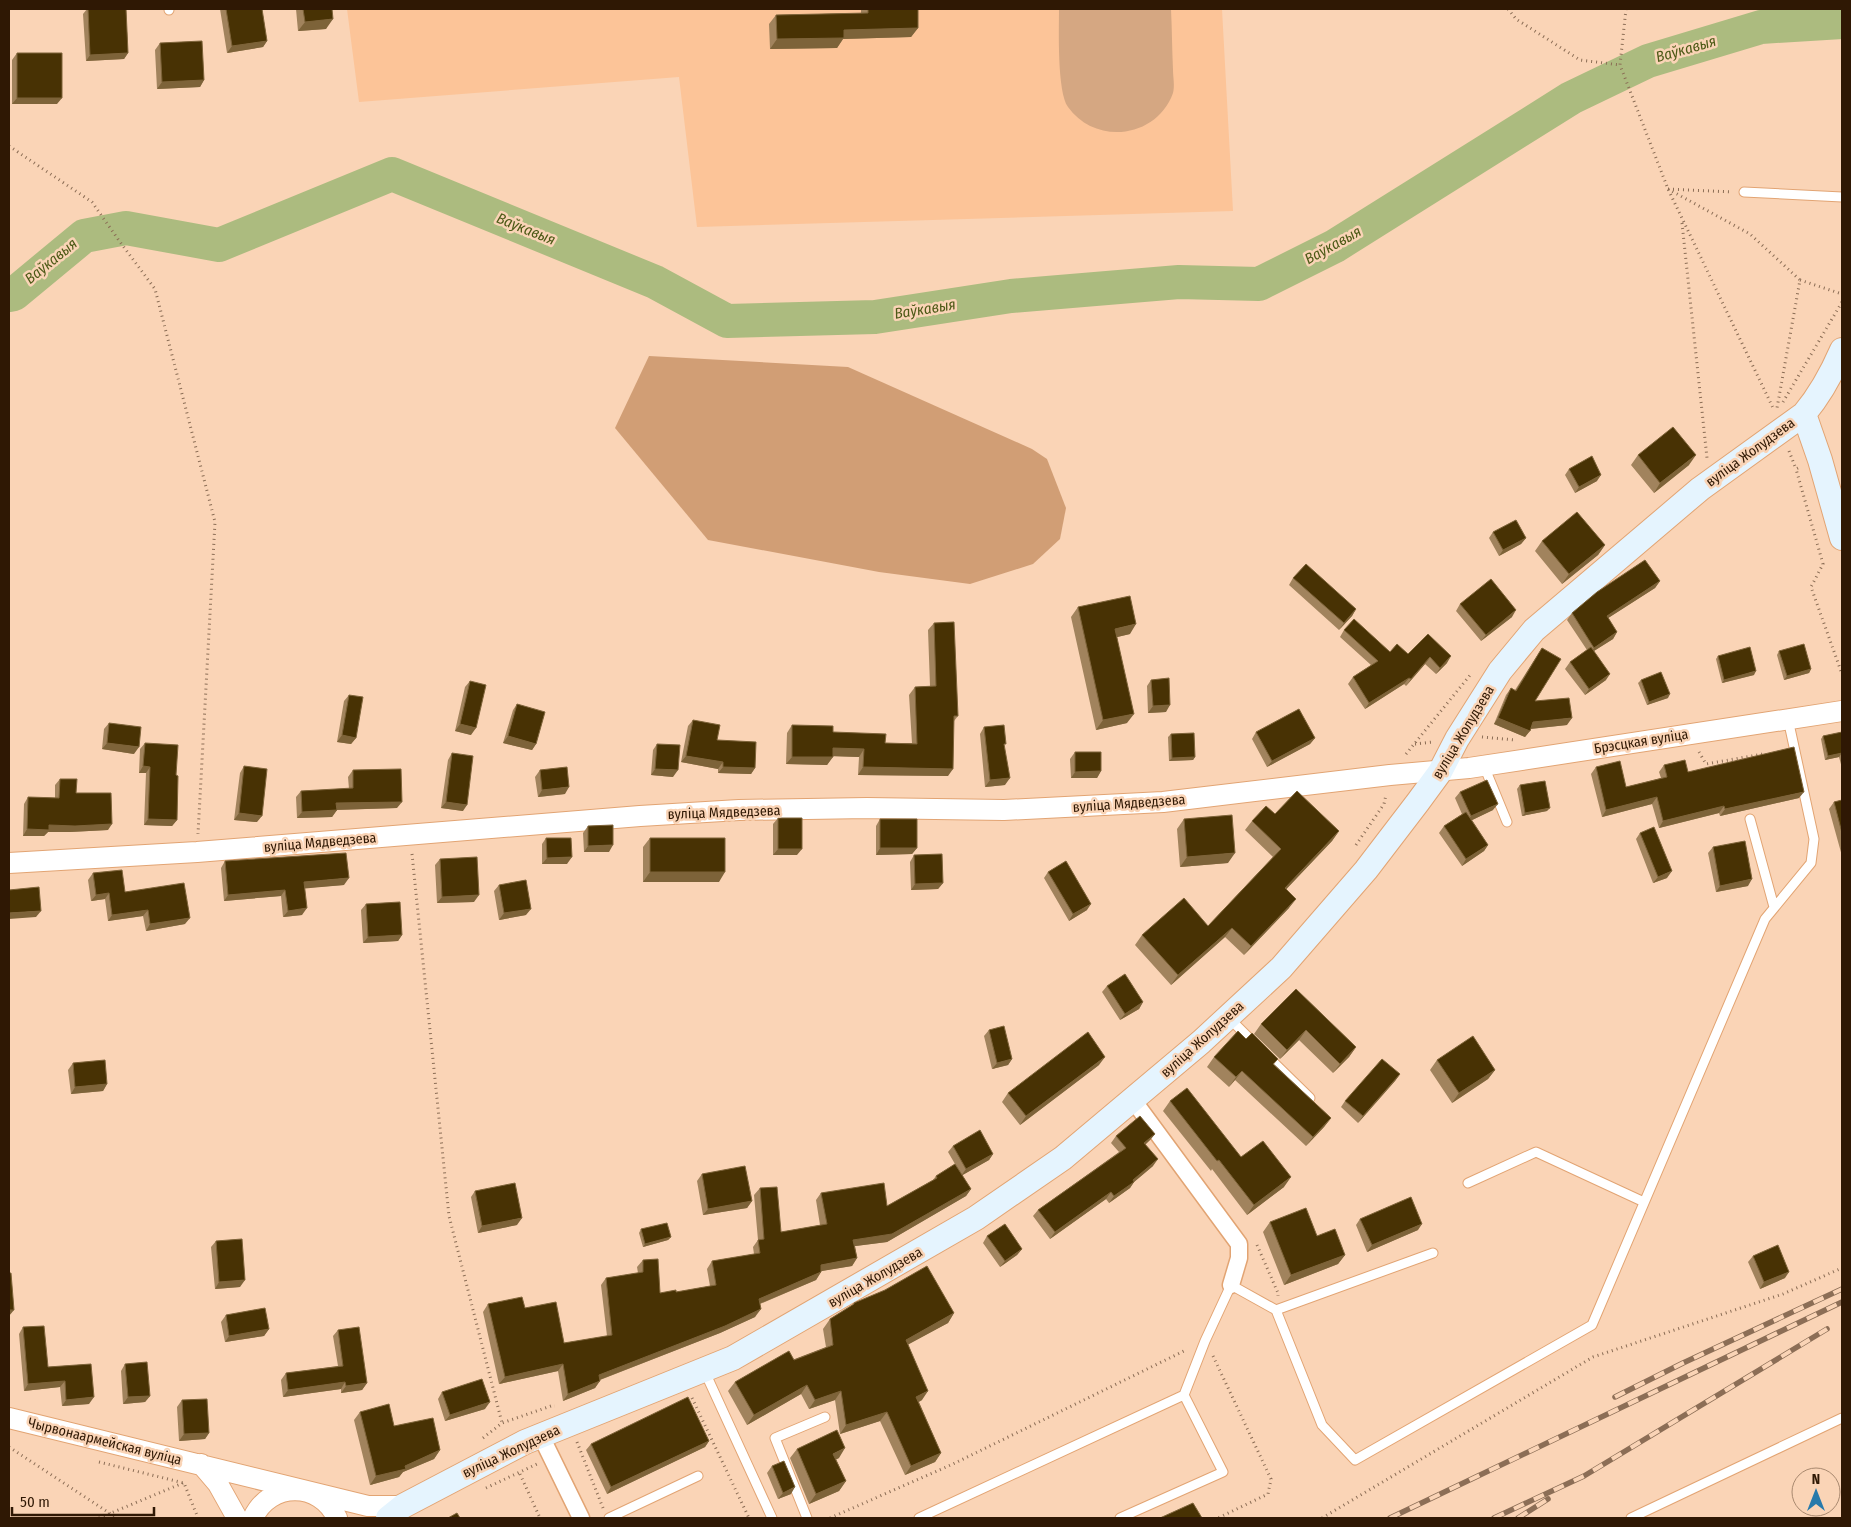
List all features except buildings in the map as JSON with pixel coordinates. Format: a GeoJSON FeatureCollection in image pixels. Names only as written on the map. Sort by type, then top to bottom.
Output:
{"type":"FeatureCollection","features":[{"type":"Feature","properties":{"kind":"main road","name":"вуліца Жолудзева"},"geometry":{"type":"LineString","coordinates":[[395,1512],[525,1442],[733,1358],[976,1218],[1062,1158],[1133,1100],[1281,968],[1366,870],[1440,772],[1457,739],[1500,671],[1534,630],[1700,489],[1804,414],[1825,385],[1842,350]]}},
{"type":"Feature","properties":{"kind":"main road"},"geometry":{"type":"LineString","coordinates":[[1804,414],[1820,460],[1842,538]]}},
{"type":"Feature","properties":{"kind":"street","name":"Брэсцкая вуліца"},"geometry":{"type":"LineString","coordinates":[[1440,772],[1842,711]]}},
{"type":"Feature","properties":{"kind":"street","name":"вуліца Мядведзева"},"geometry":{"type":"LineString","coordinates":[[9,863],[197,852],[630,816],[720,811],[867,808],[1004,810],[1164,802],[1390,775],[1440,772]]}},
{"type":"Feature","properties":{"kind":"street"},"geometry":{"type":"LineString","coordinates":[[1133,1100],[1239,1244],[1240,1258],[1230,1285]]}},
{"type":"Feature","properties":{"kind":"street","name":"Чырвонаармейская вуліца"},"geometry":{"type":"LineString","coordinates":[[9,1418],[395,1512]]}},
{"type":"Feature","properties":{"kind":"street"},"geometry":{"type":"LineString","coordinates":[[541,1436],[581,1518]]}},
{"type":"Feature","properties":{"kind":"street"},"geometry":{"type":"LineString","coordinates":[[201,1464],[218,1484],[237,1518]]}},
{"type":"Feature","properties":{"kind":"street"},"geometry":{"type":"LineString","coordinates":[[253,1518],[269,1497],[283,1492],[306,1490],[329,1504],[337,1518]]}},
{"type":"Feature","properties":{"kind":"lane"},"geometry":{"type":"LineString","coordinates":[[1744,192],[1842,197]]}},
{"type":"Feature","properties":{"kind":"lane"},"geometry":{"type":"LineString","coordinates":[[922,1517],[1184,1395],[1230,1285],[1276,1310],[1322,1426],[1355,1460],[1592,1325],[1765,919],[1811,863],[1814,839],[1788,718]]}},
{"type":"Feature","properties":{"kind":"lane"},"geometry":{"type":"LineString","coordinates":[[1484,766],[1507,822]]}},
{"type":"Feature","properties":{"kind":"lane"},"geometry":{"type":"LineString","coordinates":[[1750,819],[1774,907]]}},
{"type":"Feature","properties":{"kind":"lane"},"geometry":{"type":"LineString","coordinates":[[1228,1017],[1310,1098]]}},
{"type":"Feature","properties":{"kind":"lane"},"geometry":{"type":"LineString","coordinates":[[1468,1183],[1536,1152],[1644,1202]]}},
{"type":"Feature","properties":{"kind":"lane"},"geometry":{"type":"LineString","coordinates":[[1276,1310],[1433,1253]]}},
{"type":"Feature","properties":{"kind":"lane"},"geometry":{"type":"LineString","coordinates":[[704,1370],[772,1518]]}},
{"type":"Feature","properties":{"kind":"lane"},"geometry":{"type":"LineString","coordinates":[[1120,1518],[1224,1472],[1184,1395]]}},
{"type":"Feature","properties":{"kind":"lane"},"geometry":{"type":"LineString","coordinates":[[807,1518],[775,1438],[825,1417]]}},
{"type":"Feature","properties":{"kind":"lane"},"geometry":{"type":"LineString","coordinates":[[1631,1518],[1842,1418]]}},
{"type":"Feature","properties":{"kind":"lane"},"geometry":{"type":"LineString","coordinates":[[609,1518],[698,1476]]}},
{"type":"Feature","properties":{"kind":"lane"},"geometry":{"type":"LineString","coordinates":[[922,1517],[936,1518]]}},
{"type":"Feature","properties":{"kind":"path"},"geometry":{"type":"LineString","coordinates":[[1508,9],[1516,19],[1580,60],[1620,65]]}},
{"type":"Feature","properties":{"kind":"path"},"geometry":{"type":"LineString","coordinates":[[1626,9],[1620,65],[1668,189],[1776,414]]}},
{"type":"Feature","properties":{"kind":"path"},"geometry":{"type":"LineString","coordinates":[[9,146],[92,202],[155,289],[214,522],[197,852]]}},
{"type":"Feature","properties":{"kind":"path"},"geometry":{"type":"LineString","coordinates":[[1668,189],[1744,192]]}},
{"type":"Feature","properties":{"kind":"path"},"geometry":{"type":"LineString","coordinates":[[1668,189],[1750,234],[1800,280],[1842,294]]}},
{"type":"Feature","properties":{"kind":"path"},"geometry":{"type":"LineString","coordinates":[[1682,218],[1708,466]]}},
{"type":"Feature","properties":{"kind":"path"},"geometry":{"type":"LineString","coordinates":[[1776,414],[1800,280]]}},
{"type":"Feature","properties":{"kind":"path"},"geometry":{"type":"LineString","coordinates":[[1776,414],[1842,302]]}},
{"type":"Feature","properties":{"kind":"path"},"geometry":{"type":"LineString","coordinates":[[1820,460],[1796,469],[1823,564],[1811,586],[1842,674]]}},
{"type":"Feature","properties":{"kind":"path"},"geometry":{"type":"LineString","coordinates":[[412,853],[449,1216],[502,1423]]}},
{"type":"Feature","properties":{"kind":"path"},"geometry":{"type":"LineString","coordinates":[[1322,1518],[1593,1357],[1783,1294],[1842,1268]]}},
{"type":"Feature","properties":{"kind":"path"},"geometry":{"type":"LineString","coordinates":[[830,1518],[953,1464],[1205,1341],[1271,1479],[1268,1494],[1218,1518]]}},
{"type":"Feature","properties":{"kind":"path"},"geometry":{"type":"LineString","coordinates":[[692,1398],[749,1518]]}},
{"type":"Feature","properties":{"kind":"path"},"geometry":{"type":"LineString","coordinates":[[482,1439],[502,1423],[551,1406],[558,1406]]}},
{"type":"Feature","properties":{"kind":"path"},"geometry":{"type":"LineString","coordinates":[[576,1442],[604,1510]]}},
{"type":"Feature","properties":{"kind":"path"},"geometry":{"type":"LineString","coordinates":[[9,1447],[117,1518]]}},
{"type":"Feature","properties":{"kind":"path"},"geometry":{"type":"LineString","coordinates":[[92,1460],[184,1483]]}},
{"type":"Feature","properties":{"kind":"path"},"geometry":{"type":"LineString","coordinates":[[520,1474],[540,1518]]}},
{"type":"Feature","properties":{"kind":"path"},"geometry":{"type":"LineString","coordinates":[[99,1518],[184,1483]]}},
{"type":"Feature","properties":{"kind":"path"},"geometry":{"type":"LineString","coordinates":[[184,1483],[198,1518]]}},
{"type":"Feature","properties":{"kind":"shaded area"},"geometry":{"type":"Polygon","coordinates":[[[347,9],[1222,9],[1233,211],[697,227],[679,77],[359,102],[347,9]]]}},
{"type":"Feature","properties":{"kind":"shaded area"},"geometry":{"type":"Polygon","coordinates":[[[1059,9],[1171,9],[1174,90],[1165,108],[1154,120],[1125,132],[1109,132],[1094,128],[1080,119],[1068,107],[1064,99],[1060,75],[1059,9]]]}},
{"type":"Feature","properties":{"kind":"shaded area"},"geometry":{"type":"Polygon","coordinates":[[[649,356],[848,367],[1032,449],[1047,459],[1066,508],[1060,539],[1033,564],[970,584],[879,572],[708,540],[615,428],[649,356]]]}},
{"type":"Feature","properties":{"kind":"waterway","name":"Ваўкавыя"},"geometry":{"type":"LineString","coordinates":[[9,295],[14,294],[84,236],[126,228],[219,245],[392,174],[655,282],[727,321],[875,317],[1011,296],[1179,282],[1259,284],[1335,246],[1571,98],[1648,61],[1761,27],[1842,22]]}},
{"type":"Feature","properties":{"kind":"railway"},"geometry":{"type":"LineString","coordinates":[[1615,1397],[1842,1289]]}},
{"type":"Feature","properties":{"kind":"railway"},"geometry":{"type":"LineString","coordinates":[[1390,1518],[1842,1302]]}},
{"type":"Feature","properties":{"kind":"railway"},"geometry":{"type":"LineString","coordinates":[[1494,1518],[1584,1476],[1827,1329]]}},
{"type":"Feature","properties":{"kind":"railway"},"geometry":{"type":"LineString","coordinates":[[1518,1518],[1548,1499]]}}]}
